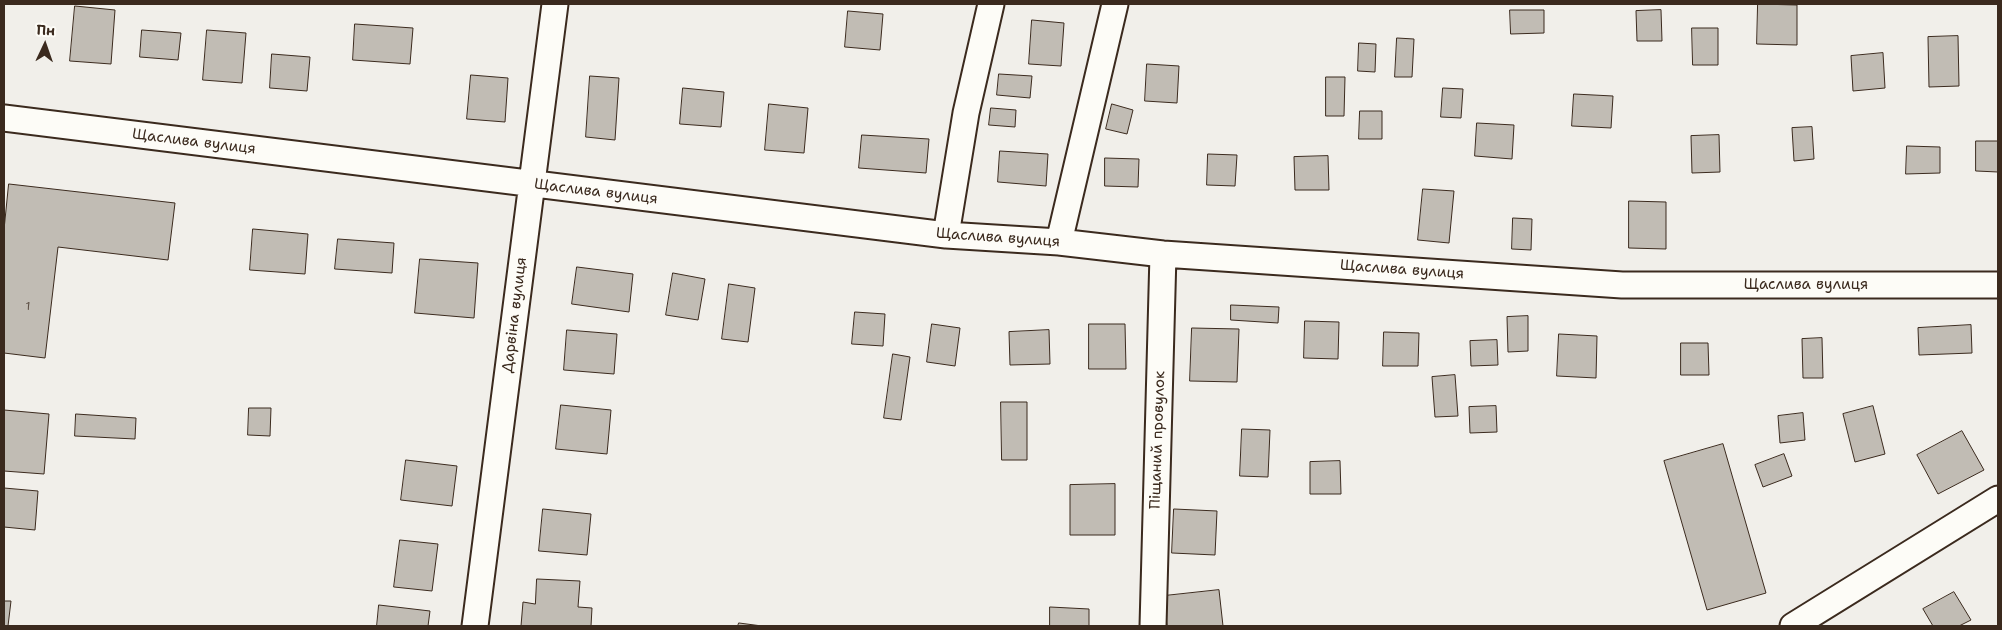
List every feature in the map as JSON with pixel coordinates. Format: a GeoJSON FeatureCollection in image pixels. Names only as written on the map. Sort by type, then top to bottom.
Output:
{"type":"FeatureCollection","features":[{"type":"Feature","properties":{"kind":"street","name":"Дарвіна вулиця"},"geometry":{"type":"LineString","coordinates":[[475,626],[555,4]]}},
{"type":"Feature","properties":{"kind":"street"},"geometry":{"type":"LineString","coordinates":[[946,235],[966,113],[991,4]]}},
{"type":"Feature","properties":{"kind":"street"},"geometry":{"type":"LineString","coordinates":[[1060,242],[1115,4]]}},
{"type":"Feature","properties":{"kind":"street","name":"Щаслива вулиця"},"geometry":{"type":"LineString","coordinates":[[4,118],[946,235],[1060,242],[1163,254],[1622,285],[1998,285]]}},
{"type":"Feature","properties":{"kind":"street","name":"Піщаний провулок"},"geometry":{"type":"LineString","coordinates":[[1152,626],[1163,254]]}},
{"type":"Feature","properties":{"kind":"street"},"geometry":{"type":"LineString","coordinates":[[1793,626],[1998,499]]}},
{"type":"Feature","properties":{"kind":"building"},"geometry":{"type":"Polygon","coordinates":[[[1758,4],[1797,5],[1797,45],[1757,44],[1758,4]]]}},
{"type":"Feature","properties":{"kind":"building"},"geometry":{"type":"Polygon","coordinates":[[[75,6],[115,10],[111,64],[70,61],[75,6]]]}},
{"type":"Feature","properties":{"kind":"building"},"geometry":{"type":"Polygon","coordinates":[[[1510,10],[1544,10],[1544,33],[1511,34],[1510,10]]]}},
{"type":"Feature","properties":{"kind":"building"},"geometry":{"type":"Polygon","coordinates":[[[1661,10],[1662,41],[1637,41],[1636,11],[1661,10]]]}},
{"type":"Feature","properties":{"kind":"building"},"geometry":{"type":"Polygon","coordinates":[[[848,11],[883,14],[880,50],[845,47],[848,11]]]}},
{"type":"Feature","properties":{"kind":"building"},"geometry":{"type":"Polygon","coordinates":[[[1032,20],[1064,23],[1061,66],[1029,64],[1032,20]]]}},
{"type":"Feature","properties":{"kind":"building"},"geometry":{"type":"Polygon","coordinates":[[[355,24],[413,28],[410,64],[353,60],[355,24]]]}},
{"type":"Feature","properties":{"kind":"building"},"geometry":{"type":"Polygon","coordinates":[[[1692,28],[1718,28],[1718,65],[1693,65],[1692,28]]]}},
{"type":"Feature","properties":{"kind":"building"},"geometry":{"type":"Polygon","coordinates":[[[142,30],[181,33],[178,60],[140,57],[142,30]]]}},
{"type":"Feature","properties":{"kind":"building"},"geometry":{"type":"Polygon","coordinates":[[[207,30],[246,33],[242,83],[203,80],[207,30]]]}},
{"type":"Feature","properties":{"kind":"building"},"geometry":{"type":"Polygon","coordinates":[[[1958,36],[1959,86],[1929,87],[1928,37],[1958,36]]]}},
{"type":"Feature","properties":{"kind":"building"},"geometry":{"type":"Polygon","coordinates":[[[1397,38],[1414,39],[1412,77],[1395,77],[1397,38]]]}},
{"type":"Feature","properties":{"kind":"building"},"geometry":{"type":"Polygon","coordinates":[[[1359,43],[1376,44],[1375,72],[1358,71],[1359,43]]]}},
{"type":"Feature","properties":{"kind":"building"},"geometry":{"type":"Polygon","coordinates":[[[1883,53],[1885,88],[1853,91],[1851,56],[1883,53]]]}},
{"type":"Feature","properties":{"kind":"building"},"geometry":{"type":"Polygon","coordinates":[[[272,54],[310,57],[307,91],[270,88],[272,54]]]}},
{"type":"Feature","properties":{"kind":"building"},"geometry":{"type":"Polygon","coordinates":[[[1147,64],[1179,66],[1177,103],[1145,101],[1147,64]]]}},
{"type":"Feature","properties":{"kind":"building"},"geometry":{"type":"Polygon","coordinates":[[[999,74],[1032,76],[1030,98],[997,95],[999,74]]]}},
{"type":"Feature","properties":{"kind":"building"},"geometry":{"type":"Polygon","coordinates":[[[471,75],[508,78],[505,122],[467,119],[471,75]]]}},
{"type":"Feature","properties":{"kind":"building"},"geometry":{"type":"Polygon","coordinates":[[[590,76],[619,78],[615,140],[586,137],[590,76]]]}},
{"type":"Feature","properties":{"kind":"building"},"geometry":{"type":"Polygon","coordinates":[[[1326,77],[1345,77],[1344,116],[1326,116],[1326,77]]]}},
{"type":"Feature","properties":{"kind":"building"},"geometry":{"type":"Polygon","coordinates":[[[683,88],[724,92],[721,127],[680,124],[683,88]]]}},
{"type":"Feature","properties":{"kind":"building"},"geometry":{"type":"Polygon","coordinates":[[[1443,88],[1463,89],[1461,118],[1441,117],[1443,88]]]}},
{"type":"Feature","properties":{"kind":"building"},"geometry":{"type":"Polygon","coordinates":[[[1574,94],[1613,96],[1611,128],[1572,126],[1574,94]]]}},
{"type":"Feature","properties":{"kind":"building"},"geometry":{"type":"Polygon","coordinates":[[[769,104],[808,108],[804,153],[765,150],[769,104]]]}},
{"type":"Feature","properties":{"kind":"building"},"geometry":{"type":"Polygon","coordinates":[[[1112,104],[1133,110],[1127,134],[1106,129],[1112,104]]]}},
{"type":"Feature","properties":{"kind":"building"},"geometry":{"type":"Polygon","coordinates":[[[991,108],[1016,110],[1015,127],[989,125],[991,108]]]}},
{"type":"Feature","properties":{"kind":"building"},"geometry":{"type":"Polygon","coordinates":[[[1360,111],[1382,111],[1382,139],[1359,139],[1360,111]]]}},
{"type":"Feature","properties":{"kind":"building"},"geometry":{"type":"Polygon","coordinates":[[[1477,123],[1514,125],[1512,159],[1475,156],[1477,123]]]}},
{"type":"Feature","properties":{"kind":"building"},"geometry":{"type":"Polygon","coordinates":[[[1812,127],[1814,159],[1794,161],[1792,128],[1812,127]]]}},
{"type":"Feature","properties":{"kind":"building"},"geometry":{"type":"Polygon","coordinates":[[[862,135],[929,139],[926,173],[859,168],[862,135]]]}},
{"type":"Feature","properties":{"kind":"building"},"geometry":{"type":"Polygon","coordinates":[[[1719,135],[1720,172],[1692,173],[1691,136],[1719,135]]]}},
{"type":"Feature","properties":{"kind":"building"},"geometry":{"type":"Polygon","coordinates":[[[1976,141],[1998,141],[1998,172],[1976,171],[1976,141]]]}},
{"type":"Feature","properties":{"kind":"building"},"geometry":{"type":"Polygon","coordinates":[[[1907,146],[1940,147],[1940,173],[1906,174],[1907,146]]]}},
{"type":"Feature","properties":{"kind":"building"},"geometry":{"type":"Polygon","coordinates":[[[1000,151],[1048,154],[1046,186],[998,182],[1000,151]]]}},
{"type":"Feature","properties":{"kind":"building"},"geometry":{"type":"Polygon","coordinates":[[[1208,154],[1237,155],[1235,186],[1207,185],[1208,154]]]}},
{"type":"Feature","properties":{"kind":"building"},"geometry":{"type":"Polygon","coordinates":[[[1328,156],[1329,190],[1295,190],[1294,157],[1328,156]]]}},
{"type":"Feature","properties":{"kind":"building"},"geometry":{"type":"Polygon","coordinates":[[[1105,158],[1139,159],[1138,187],[1105,186],[1105,158]]]}},
{"type":"Feature","properties":{"kind":"building"},"geometry":{"type":"Polygon","coordinates":[[[9,184],[175,203],[168,260],[58,247],[45,358],[4,353],[4,230],[9,184]]]}},
{"type":"Feature","properties":{"kind":"building"},"geometry":{"type":"Polygon","coordinates":[[[1423,189],[1454,191],[1449,243],[1418,240],[1423,189]]]}},
{"type":"Feature","properties":{"kind":"building"},"geometry":{"type":"Polygon","coordinates":[[[1629,201],[1666,202],[1666,249],[1629,248],[1629,201]]]}},
{"type":"Feature","properties":{"kind":"building"},"geometry":{"type":"Polygon","coordinates":[[[1513,218],[1532,219],[1531,250],[1512,249],[1513,218]]]}},
{"type":"Feature","properties":{"kind":"building"},"geometry":{"type":"Polygon","coordinates":[[[253,229],[308,234],[305,274],[250,270],[253,229]]]}},
{"type":"Feature","properties":{"kind":"building"},"geometry":{"type":"Polygon","coordinates":[[[338,239],[394,243],[392,273],[335,269],[338,239]]]}},
{"type":"Feature","properties":{"kind":"building"},"geometry":{"type":"Polygon","coordinates":[[[420,259],[478,263],[474,318],[415,313],[420,259]]]}},
{"type":"Feature","properties":{"kind":"building"},"geometry":{"type":"Polygon","coordinates":[[[577,267],[633,274],[629,312],[572,304],[577,267]]]}},
{"type":"Feature","properties":{"kind":"building"},"geometry":{"type":"Polygon","coordinates":[[[673,273],[705,279],[698,320],[666,315],[673,273]]]}},
{"type":"Feature","properties":{"kind":"building"},"geometry":{"type":"Polygon","coordinates":[[[729,284],[755,288],[748,342],[722,339],[729,284]]]}},
{"type":"Feature","properties":{"kind":"building"},"geometry":{"type":"Polygon","coordinates":[[[1231,305],[1279,307],[1278,323],[1231,320],[1231,305]]]}},
{"type":"Feature","properties":{"kind":"building"},"geometry":{"type":"Polygon","coordinates":[[[855,312],[885,314],[883,346],[852,344],[855,312]]]}},
{"type":"Feature","properties":{"kind":"building"},"geometry":{"type":"Polygon","coordinates":[[[1528,316],[1528,351],[1508,352],[1507,317],[1528,316]]]}},
{"type":"Feature","properties":{"kind":"building"},"geometry":{"type":"Polygon","coordinates":[[[1305,321],[1339,322],[1338,359],[1304,358],[1305,321]]]}},
{"type":"Feature","properties":{"kind":"building"},"geometry":{"type":"Polygon","coordinates":[[[932,324],[960,328],[955,366],[927,362],[932,324]]]}},
{"type":"Feature","properties":{"kind":"building"},"geometry":{"type":"Polygon","coordinates":[[[1089,324],[1125,324],[1126,369],[1089,369],[1089,324]]]}},
{"type":"Feature","properties":{"kind":"building"},"geometry":{"type":"Polygon","coordinates":[[[1971,325],[1972,353],[1919,355],[1918,328],[1971,325]]]}},
{"type":"Feature","properties":{"kind":"building"},"geometry":{"type":"Polygon","coordinates":[[[1192,328],[1239,329],[1237,382],[1190,381],[1192,328]]]}},
{"type":"Feature","properties":{"kind":"building"},"geometry":{"type":"Polygon","coordinates":[[[567,330],[617,334],[614,374],[564,370],[567,330]]]}},
{"type":"Feature","properties":{"kind":"building"},"geometry":{"type":"Polygon","coordinates":[[[1049,330],[1050,364],[1010,365],[1009,332],[1049,330]]]}},
{"type":"Feature","properties":{"kind":"building"},"geometry":{"type":"Polygon","coordinates":[[[1384,332],[1419,333],[1418,366],[1383,366],[1384,332]]]}},
{"type":"Feature","properties":{"kind":"building"},"geometry":{"type":"Polygon","coordinates":[[[1559,334],[1597,336],[1596,378],[1557,376],[1559,334]]]}},
{"type":"Feature","properties":{"kind":"building"},"geometry":{"type":"Polygon","coordinates":[[[1822,338],[1823,378],[1803,378],[1802,339],[1822,338]]]}},
{"type":"Feature","properties":{"kind":"building"},"geometry":{"type":"Polygon","coordinates":[[[1497,340],[1498,365],[1471,366],[1470,341],[1497,340]]]}},
{"type":"Feature","properties":{"kind":"building"},"geometry":{"type":"Polygon","coordinates":[[[1681,343],[1708,343],[1709,375],[1681,375],[1681,343]]]}},
{"type":"Feature","properties":{"kind":"building"},"geometry":{"type":"Polygon","coordinates":[[[893,354],[910,357],[901,420],[884,418],[893,354]]]}},
{"type":"Feature","properties":{"kind":"building"},"geometry":{"type":"Polygon","coordinates":[[[1455,375],[1458,416],[1435,417],[1432,377],[1455,375]]]}},
{"type":"Feature","properties":{"kind":"building"},"geometry":{"type":"Polygon","coordinates":[[[1001,402],[1027,402],[1027,460],[1002,460],[1001,402]]]}},
{"type":"Feature","properties":{"kind":"building"},"geometry":{"type":"Polygon","coordinates":[[[561,405],[611,410],[607,454],[556,449],[561,405]]]}},
{"type":"Feature","properties":{"kind":"building"},"geometry":{"type":"Polygon","coordinates":[[[1496,406],[1497,432],[1470,433],[1469,407],[1496,406]]]}},
{"type":"Feature","properties":{"kind":"building"},"geometry":{"type":"Polygon","coordinates":[[[1873,406],[1885,454],[1855,462],[1843,414],[1873,406]]]}},
{"type":"Feature","properties":{"kind":"building"},"geometry":{"type":"Polygon","coordinates":[[[249,408],[271,408],[270,436],[248,435],[249,408]]]}},
{"type":"Feature","properties":{"kind":"building"},"geometry":{"type":"Polygon","coordinates":[[[4,410],[49,414],[44,474],[4,471],[4,410]]]}},
{"type":"Feature","properties":{"kind":"building"},"geometry":{"type":"Polygon","coordinates":[[[1803,413],[1805,440],[1780,443],[1778,416],[1803,413]]]}},
{"type":"Feature","properties":{"kind":"building"},"geometry":{"type":"Polygon","coordinates":[[[76,414],[136,418],[135,439],[75,436],[76,414]]]}},
{"type":"Feature","properties":{"kind":"building"},"geometry":{"type":"Polygon","coordinates":[[[1242,429],[1270,430],[1268,477],[1240,476],[1242,429]]]}},
{"type":"Feature","properties":{"kind":"building"},"geometry":{"type":"Polygon","coordinates":[[[1962,431],[1984,470],[1938,494],[1917,455],[1962,431]]]}},
{"type":"Feature","properties":{"kind":"building"},"geometry":{"type":"Polygon","coordinates":[[[1723,444],[1766,593],[1707,610],[1664,461],[1723,444]]]}},
{"type":"Feature","properties":{"kind":"building"},"geometry":{"type":"Polygon","coordinates":[[[1784,454],[1792,476],[1763,487],[1755,465],[1784,454]]]}},
{"type":"Feature","properties":{"kind":"building"},"geometry":{"type":"Polygon","coordinates":[[[406,460],[457,466],[452,506],[401,500],[406,460]]]}},
{"type":"Feature","properties":{"kind":"building"},"geometry":{"type":"Polygon","coordinates":[[[1340,461],[1341,494],[1310,494],[1310,462],[1340,461]]]}},
{"type":"Feature","properties":{"kind":"building"},"geometry":{"type":"Polygon","coordinates":[[[1115,484],[1115,535],[1070,535],[1070,485],[1115,484]]]}},
{"type":"Feature","properties":{"kind":"building"},"geometry":{"type":"Polygon","coordinates":[[[4,488],[38,491],[35,530],[4,527],[4,488]]]}},
{"type":"Feature","properties":{"kind":"building"},"geometry":{"type":"Polygon","coordinates":[[[543,509],[591,514],[587,555],[539,551],[543,509]]]}},
{"type":"Feature","properties":{"kind":"building"},"geometry":{"type":"Polygon","coordinates":[[[1174,509],[1217,511],[1215,555],[1172,553],[1174,509]]]}},
{"type":"Feature","properties":{"kind":"building"},"geometry":{"type":"Polygon","coordinates":[[[400,540],[438,544],[432,591],[394,587],[400,540]]]}},
{"type":"Feature","properties":{"kind":"building"},"geometry":{"type":"Polygon","coordinates":[[[537,579],[580,581],[578,607],[592,608],[591,626],[521,626],[523,602],[535,604],[537,579]]]}},
{"type":"Feature","properties":{"kind":"building"},"geometry":{"type":"Polygon","coordinates":[[[1219,590],[1223,626],[1167,626],[1164,596],[1219,590]]]}},
{"type":"Feature","properties":{"kind":"building"},"geometry":{"type":"Polygon","coordinates":[[[1954,592],[1971,620],[1959,626],[1933,626],[1923,609],[1954,592]]]}},
{"type":"Feature","properties":{"kind":"building"},"geometry":{"type":"Polygon","coordinates":[[[4,601],[11,601],[8,626],[4,626],[4,601]]]}},
{"type":"Feature","properties":{"kind":"building"},"geometry":{"type":"Polygon","coordinates":[[[379,605],[430,611],[428,626],[377,626],[379,605]]]}},
{"type":"Feature","properties":{"kind":"building"},"geometry":{"type":"Polygon","coordinates":[[[1050,607],[1089,609],[1089,626],[1050,626],[1050,607]]]}},
{"type":"Feature","properties":{"kind":"building"},"geometry":{"type":"Polygon","coordinates":[[[739,623],[762,626],[738,626],[739,623]]]}}]}
